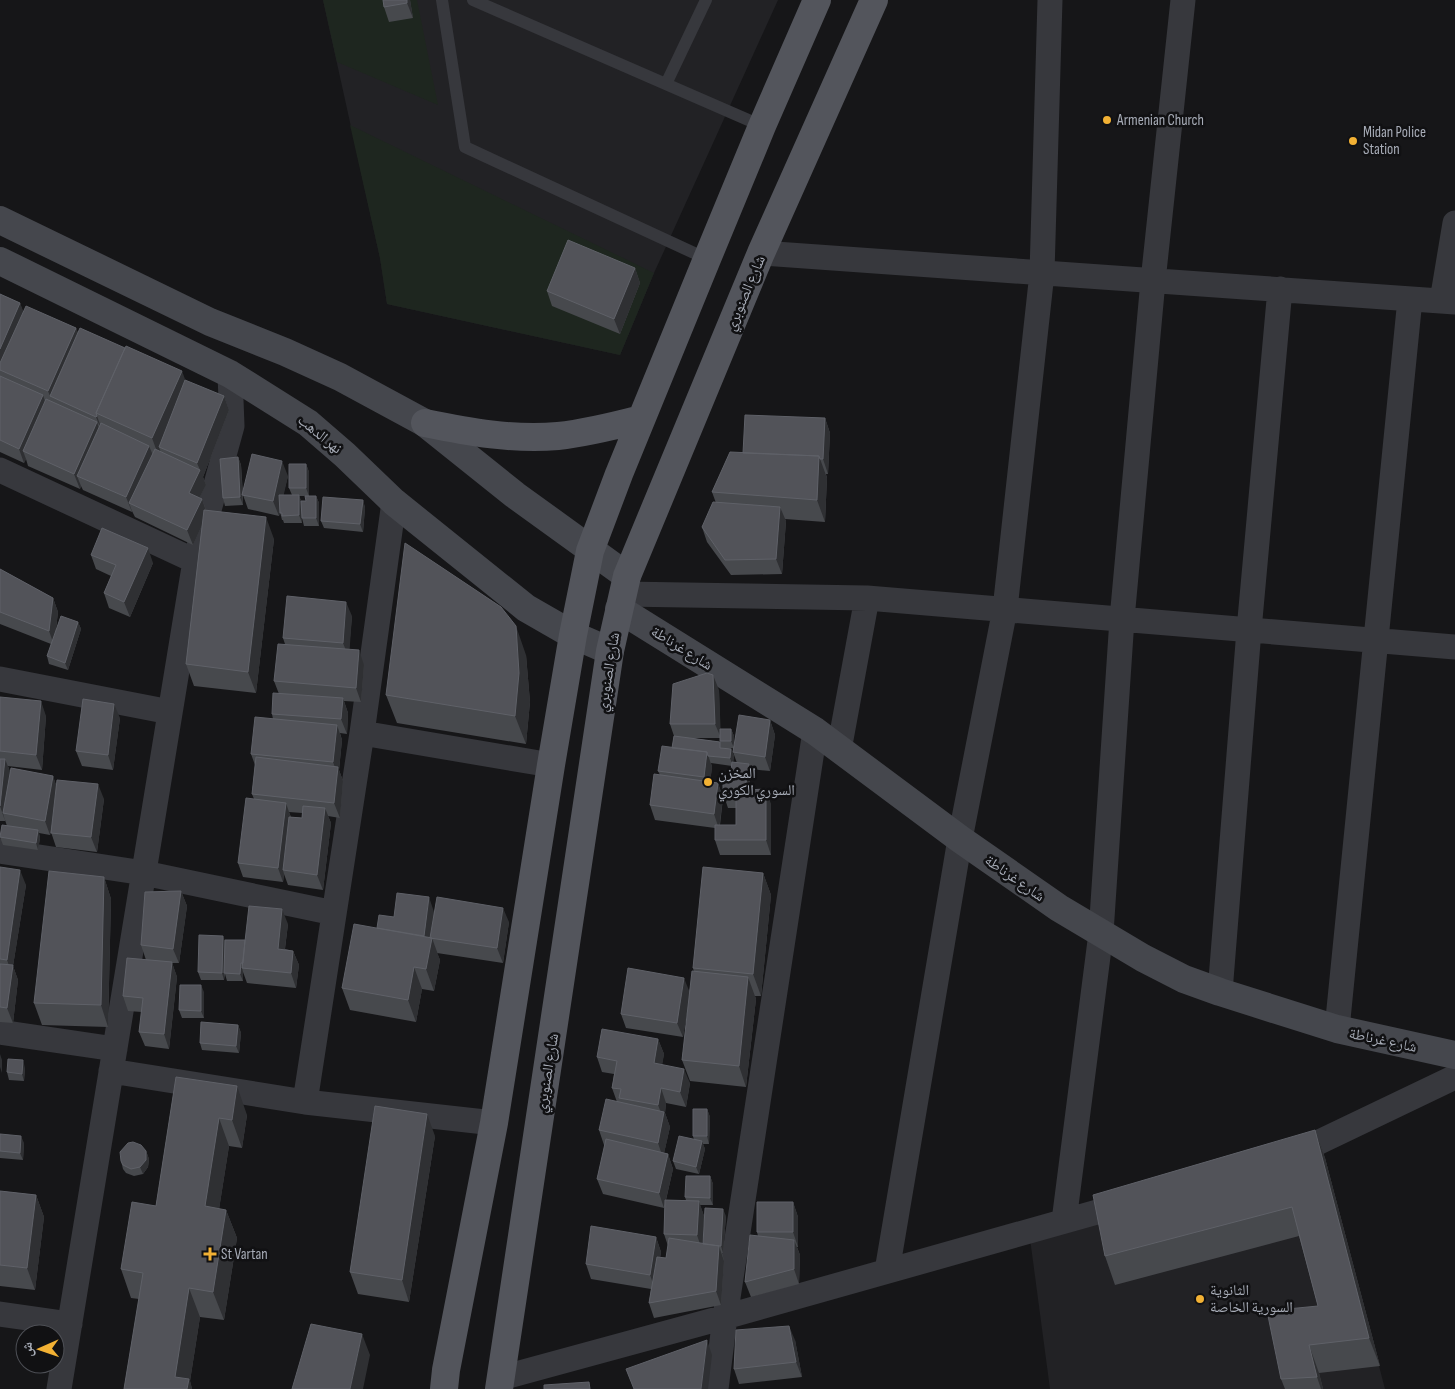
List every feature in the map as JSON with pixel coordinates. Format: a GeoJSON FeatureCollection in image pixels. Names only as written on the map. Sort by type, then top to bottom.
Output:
{"type":"FeatureCollection","features":[{"type":"Feature","properties":{"kind":"main road"},"geometry":{"type":"LineString","coordinates":[[444,1389],[494,1122],[551,765],[573,635],[590,551],[707,259],[817,0]]}},
{"type":"Feature","properties":{"kind":"main road","name":"شارع الصنوبري"},"geometry":{"type":"LineString","coordinates":[[500,1383],[610,651],[623,593],[761,253],[874,0]]}},
{"type":"Feature","properties":{"kind":"main road"},"geometry":{"type":"LineString","coordinates":[[0,220],[210,322],[340,376],[425,423],[515,495],[590,551],[623,593]]}},
{"type":"Feature","properties":{"kind":"main road","name":"نهر الدهب"},"geometry":{"type":"LineString","coordinates":[[0,261],[230,374],[265,394],[308,423],[346,455],[394,502],[526,608],[573,635],[610,651]]}},
{"type":"Feature","properties":{"kind":"main road"},"geometry":{"type":"LineString","coordinates":[[425,423],[472,432],[514,436],[557,436],[600,430],[641,420]]}},
{"type":"Feature","properties":{"kind":"main road","name":"شارع غرناطة"},"geometry":{"type":"LineString","coordinates":[[623,593],[815,731],[960,839],[1059,908],[1143,958],[1184,978],[1220,992],[1337,1030],[1455,1055]]}},
{"type":"Feature","properties":{"kind":"street"},"geometry":{"type":"LineString","coordinates":[[887,1271],[960,839],[1005,609],[1042,273],[1050,0]]}},
{"type":"Feature","properties":{"kind":"street"},"geometry":{"type":"LineString","coordinates":[[1064,1221],[1101,933],[1122,619],[1153,280],[1183,0]]}},
{"type":"Feature","properties":{"kind":"street"},"geometry":{"type":"LineString","coordinates":[[761,253],[1448,301],[1455,223]]}},
{"type":"Feature","properties":{"kind":"street"},"geometry":{"type":"LineString","coordinates":[[1220,992],[1249,630],[1280,290]]}},
{"type":"Feature","properties":{"kind":"street"},"geometry":{"type":"LineString","coordinates":[[1337,1030],[1410,299]]}},
{"type":"Feature","properties":{"kind":"street"},"geometry":{"type":"LineString","coordinates":[[59,1389],[195,562],[232,426],[230,374]]}},
{"type":"Feature","properties":{"kind":"street"},"geometry":{"type":"LineString","coordinates":[[0,470],[195,562]]}},
{"type":"Feature","properties":{"kind":"street"},"geometry":{"type":"LineString","coordinates":[[304,1102],[362,733],[394,502]]}},
{"type":"Feature","properties":{"kind":"street"},"geometry":{"type":"LineString","coordinates":[[623,593],[867,598],[1455,647]]}},
{"type":"Feature","properties":{"kind":"street"},"geometry":{"type":"LineString","coordinates":[[839,750],[867,598]]}},
{"type":"Feature","properties":{"kind":"street"},"geometry":{"type":"LineString","coordinates":[[0,679],[170,712]]}},
{"type":"Feature","properties":{"kind":"street"},"geometry":{"type":"LineString","coordinates":[[716,1389],[725,1317],[815,731]]}},
{"type":"Feature","properties":{"kind":"street"},"geometry":{"type":"LineString","coordinates":[[362,733],[551,765]]}},
{"type":"Feature","properties":{"kind":"street"},"geometry":{"type":"LineString","coordinates":[[0,851],[144,873],[334,913]]}},
{"type":"Feature","properties":{"kind":"street"},"geometry":{"type":"LineString","coordinates":[[0,1032],[113,1060],[304,1102],[494,1122]]}},
{"type":"Feature","properties":{"kind":"street"},"geometry":{"type":"LineString","coordinates":[[1271,1163],[1280,1161],[1455,1077]]}},
{"type":"Feature","properties":{"kind":"street"},"geometry":{"type":"LineString","coordinates":[[500,1383],[725,1317],[1149,1198]]}},
{"type":"Feature","properties":{"kind":"street"},"geometry":{"type":"LineString","coordinates":[[0,1314],[70,1324]]}},
{"type":"Feature","properties":{"kind":"lane"},"geometry":{"type":"LineString","coordinates":[[442,0],[465,147],[707,259]]}},
{"type":"Feature","properties":{"kind":"lane"},"geometry":{"type":"LineString","coordinates":[[474,0],[762,126]]}},
{"type":"Feature","properties":{"kind":"lane"},"geometry":{"type":"LineString","coordinates":[[666,84],[706,0]]}},
{"type":"Feature","properties":{"kind":"shaded area"},"geometry":{"type":"Polygon","coordinates":[[[323,0],[778,0],[654,273],[620,355],[387,304],[380,258],[323,0]]]}},
{"type":"Feature","properties":{"kind":"shaded area"},"geometry":{"type":"Polygon","coordinates":[[[323,0],[417,0],[438,105],[337,62],[323,0]]]}},
{"type":"Feature","properties":{"kind":"shaded area"},"geometry":{"type":"Polygon","coordinates":[[[350,125],[654,273],[620,355],[387,304],[380,258],[350,125]]]}},
{"type":"Feature","properties":{"kind":"shaded area","name":"الثانوية السورية الخاصة"},"geometry":{"type":"Polygon","coordinates":[[[1325,1158],[1385,1389],[1050,1389],[1029,1231],[1325,1158]]]}},
{"type":"Feature","properties":{"kind":"building"},"geometry":{"type":"Polygon","coordinates":[[[383,0],[407,0],[407,3],[384,7],[383,0]]]}},
{"type":"Feature","properties":{"kind":"building"},"geometry":{"type":"Polygon","coordinates":[[[568,240],[635,268],[614,319],[547,291],[568,240]]]}},
{"type":"Feature","properties":{"kind":"building"},"geometry":{"type":"Polygon","coordinates":[[[0,294],[20,303],[0,349],[0,294]]]}},
{"type":"Feature","properties":{"kind":"building"},"geometry":{"type":"Polygon","coordinates":[[[26,306],[76,328],[48,391],[0,370],[0,363],[26,306]]]}},
{"type":"Feature","properties":{"kind":"building"},"geometry":{"type":"Polygon","coordinates":[[[80,328],[125,348],[96,413],[96,417],[50,396],[80,328]]]}},
{"type":"Feature","properties":{"kind":"building"},"geometry":{"type":"Polygon","coordinates":[[[126,346],[182,371],[152,438],[96,413],[126,346]]]}},
{"type":"Feature","properties":{"kind":"building"},"geometry":{"type":"Polygon","coordinates":[[[0,376],[43,395],[19,449],[0,440],[0,376]]]}},
{"type":"Feature","properties":{"kind":"building"},"geometry":{"type":"Polygon","coordinates":[[[185,380],[224,396],[197,463],[159,447],[185,380]]]}},
{"type":"Feature","properties":{"kind":"building"},"geometry":{"type":"Polygon","coordinates":[[[46,399],[97,422],[74,474],[23,451],[46,399]]]}},
{"type":"Feature","properties":{"kind":"building"},"geometry":{"type":"Polygon","coordinates":[[[745,415],[825,418],[823,459],[820,459],[819,456],[743,453],[745,415]]]}},
{"type":"Feature","properties":{"kind":"building"},"geometry":{"type":"Polygon","coordinates":[[[101,423],[149,446],[126,497],[77,476],[101,423]]]}},
{"type":"Feature","properties":{"kind":"building"},"geometry":{"type":"Polygon","coordinates":[[[155,449],[200,470],[189,493],[202,499],[187,530],[129,503],[155,449]]]}},
{"type":"Feature","properties":{"kind":"building"},"geometry":{"type":"Polygon","coordinates":[[[730,452],[819,456],[817,500],[712,492],[730,452]]]}},
{"type":"Feature","properties":{"kind":"building"},"geometry":{"type":"Polygon","coordinates":[[[252,454],[282,461],[273,501],[242,495],[252,454]]]}},
{"type":"Feature","properties":{"kind":"building"},"geometry":{"type":"Polygon","coordinates":[[[238,457],[240,497],[223,498],[220,459],[238,457]]]}},
{"type":"Feature","properties":{"kind":"building"},"geometry":{"type":"Polygon","coordinates":[[[289,464],[306,464],[306,488],[289,488],[289,464]]]}},
{"type":"Feature","properties":{"kind":"building"},"geometry":{"type":"Polygon","coordinates":[[[279,495],[299,495],[299,515],[282,516],[282,513],[280,513],[279,495]]]}},
{"type":"Feature","properties":{"kind":"building"},"geometry":{"type":"Polygon","coordinates":[[[305,496],[316,496],[316,518],[302,518],[301,501],[306,501],[305,496]]]}},
{"type":"Feature","properties":{"kind":"building"},"geometry":{"type":"Polygon","coordinates":[[[323,497],[363,500],[360,524],[321,521],[323,497]]]}},
{"type":"Feature","properties":{"kind":"building"},"geometry":{"type":"Polygon","coordinates":[[[713,502],[780,507],[776,559],[725,560],[702,527],[713,502]]]}},
{"type":"Feature","properties":{"kind":"building"},"geometry":{"type":"Polygon","coordinates":[[[204,510],[266,517],[248,672],[186,664],[204,510]]]}},
{"type":"Feature","properties":{"kind":"building"},"geometry":{"type":"Polygon","coordinates":[[[102,528],[148,548],[124,602],[104,593],[116,565],[91,555],[102,528]]]}},
{"type":"Feature","properties":{"kind":"building"},"geometry":{"type":"Polygon","coordinates":[[[405,543],[501,607],[516,626],[519,673],[515,716],[386,695],[405,543]]]}},
{"type":"Feature","properties":{"kind":"building"},"geometry":{"type":"Polygon","coordinates":[[[0,569],[53,598],[49,631],[0,612],[0,569]]]}},
{"type":"Feature","properties":{"kind":"building"},"geometry":{"type":"Polygon","coordinates":[[[287,596],[346,602],[343,643],[283,638],[287,596]]]}},
{"type":"Feature","properties":{"kind":"building"},"geometry":{"type":"Polygon","coordinates":[[[61,616],[78,622],[65,663],[47,656],[61,616]]]}},
{"type":"Feature","properties":{"kind":"building"},"geometry":{"type":"Polygon","coordinates":[[[278,644],[359,650],[356,688],[274,681],[278,644]]]}},
{"type":"Feature","properties":{"kind":"building"},"geometry":{"type":"Polygon","coordinates":[[[707,673],[713,675],[715,724],[670,724],[673,684],[707,673]]]}},
{"type":"Feature","properties":{"kind":"building"},"geometry":{"type":"Polygon","coordinates":[[[273,693],[343,698],[341,719],[272,714],[273,693]]]}},
{"type":"Feature","properties":{"kind":"building"},"geometry":{"type":"Polygon","coordinates":[[[0,697],[41,701],[36,755],[0,751],[0,697]]]}},
{"type":"Feature","properties":{"kind":"building"},"geometry":{"type":"Polygon","coordinates":[[[83,699],[114,704],[108,755],[76,751],[83,699]]]}},
{"type":"Feature","properties":{"kind":"building"},"geometry":{"type":"Polygon","coordinates":[[[739,715],[770,720],[765,757],[733,752],[739,715]]]}},
{"type":"Feature","properties":{"kind":"building"},"geometry":{"type":"Polygon","coordinates":[[[255,717],[337,725],[333,762],[251,754],[255,717]]]}},
{"type":"Feature","properties":{"kind":"building"},"geometry":{"type":"Polygon","coordinates":[[[720,729],[731,729],[731,741],[720,741],[720,729]]]}},
{"type":"Feature","properties":{"kind":"building"},"geometry":{"type":"Polygon","coordinates":[[[674,736],[720,742],[720,748],[731,749],[730,758],[708,756],[707,752],[672,748],[674,736]]]}},
{"type":"Feature","properties":{"kind":"building"},"geometry":{"type":"Polygon","coordinates":[[[662,746],[707,752],[704,777],[658,771],[662,746]]]}},
{"type":"Feature","properties":{"kind":"building"},"geometry":{"type":"Polygon","coordinates":[[[256,757],[338,767],[334,803],[252,794],[256,757]]]}},
{"type":"Feature","properties":{"kind":"building"},"geometry":{"type":"Polygon","coordinates":[[[0,759],[5,759],[0,806],[0,759]]]}},
{"type":"Feature","properties":{"kind":"building"},"geometry":{"type":"Polygon","coordinates":[[[732,762],[749,764],[746,782],[746,779],[730,779],[732,762]]]}},
{"type":"Feature","properties":{"kind":"building"},"geometry":{"type":"Polygon","coordinates":[[[11,768],[53,776],[45,821],[3,813],[11,768]]]}},
{"type":"Feature","properties":{"kind":"building"},"geometry":{"type":"Polygon","coordinates":[[[654,774],[718,783],[714,814],[650,805],[654,774]]]}},
{"type":"Feature","properties":{"kind":"building"},"geometry":{"type":"Polygon","coordinates":[[[746,779],[746,790],[766,789],[766,840],[715,840],[715,825],[736,825],[736,794],[723,793],[723,780],[746,779]]]}},
{"type":"Feature","properties":{"kind":"building"},"geometry":{"type":"Polygon","coordinates":[[[57,780],[98,784],[91,837],[51,833],[57,780]]]}},
{"type":"Feature","properties":{"kind":"building"},"geometry":{"type":"Polygon","coordinates":[[[246,798],[286,803],[278,868],[238,863],[246,798]]]}},
{"type":"Feature","properties":{"kind":"building"},"geometry":{"type":"Polygon","coordinates":[[[303,806],[325,808],[317,875],[283,870],[289,817],[302,818],[303,806]]]}},
{"type":"Feature","properties":{"kind":"building"},"geometry":{"type":"Polygon","coordinates":[[[2,825],[38,830],[36,843],[0,837],[2,825]]]}},
{"type":"Feature","properties":{"kind":"building"},"geometry":{"type":"Polygon","coordinates":[[[0,867],[20,870],[7,960],[0,959],[0,867]]]}},
{"type":"Feature","properties":{"kind":"building"},"geometry":{"type":"Polygon","coordinates":[[[703,867],[763,873],[753,974],[693,968],[703,867]]]}},
{"type":"Feature","properties":{"kind":"building"},"geometry":{"type":"Polygon","coordinates":[[[49,871],[104,877],[101,1005],[34,1003],[49,871]]]}},
{"type":"Feature","properties":{"kind":"building"},"geometry":{"type":"Polygon","coordinates":[[[181,891],[173,949],[141,945],[145,892],[181,891]]]}},
{"type":"Feature","properties":{"kind":"building"},"geometry":{"type":"Polygon","coordinates":[[[397,893],[429,897],[424,936],[377,928],[379,915],[394,917],[397,893]]]}},
{"type":"Feature","properties":{"kind":"building"},"geometry":{"type":"Polygon","coordinates":[[[437,897],[503,908],[497,948],[430,938],[437,897]]]}},
{"type":"Feature","properties":{"kind":"building"},"geometry":{"type":"Polygon","coordinates":[[[249,906],[282,909],[278,949],[293,951],[291,973],[242,968],[249,906]]]}},
{"type":"Feature","properties":{"kind":"building"},"geometry":{"type":"Polygon","coordinates":[[[354,924],[432,938],[426,969],[414,967],[408,1000],[342,988],[354,924]]]}},
{"type":"Feature","properties":{"kind":"building"},"geometry":{"type":"Polygon","coordinates":[[[199,935],[223,936],[222,973],[198,972],[199,935]]]}},
{"type":"Feature","properties":{"kind":"building"},"geometry":{"type":"Polygon","coordinates":[[[225,940],[245,940],[240,974],[224,973],[225,940]]]}},
{"type":"Feature","properties":{"kind":"building"},"geometry":{"type":"Polygon","coordinates":[[[127,958],[172,962],[164,1034],[139,1032],[143,998],[123,996],[127,958]]]}},
{"type":"Feature","properties":{"kind":"building"},"geometry":{"type":"Polygon","coordinates":[[[0,964],[13,965],[7,1008],[0,1007],[0,964]]]}},
{"type":"Feature","properties":{"kind":"building"},"geometry":{"type":"Polygon","coordinates":[[[628,968],[684,978],[677,1023],[621,1014],[628,968]]]}},
{"type":"Feature","properties":{"kind":"building"},"geometry":{"type":"Polygon","coordinates":[[[692,971],[748,977],[739,1066],[682,1060],[692,971]]]}},
{"type":"Feature","properties":{"kind":"building"},"geometry":{"type":"Polygon","coordinates":[[[180,985],[201,985],[201,1011],[179,1010],[180,985]]]}},
{"type":"Feature","properties":{"kind":"building"},"geometry":{"type":"Polygon","coordinates":[[[201,1022],[238,1025],[236,1046],[200,1043],[201,1022]]]}},
{"type":"Feature","properties":{"kind":"building"},"geometry":{"type":"Polygon","coordinates":[[[602,1029],[658,1039],[654,1063],[684,1069],[680,1092],[661,1088],[658,1105],[619,1098],[621,1089],[612,1088],[617,1061],[597,1057],[602,1029]]]}},
{"type":"Feature","properties":{"kind":"building"},"geometry":{"type":"Polygon","coordinates":[[[8,1059],[23,1060],[22,1074],[7,1072],[8,1059]]]}},
{"type":"Feature","properties":{"kind":"building"},"geometry":{"type":"Polygon","coordinates":[[[176,1077],[237,1086],[232,1120],[219,1118],[205,1206],[226,1210],[213,1292],[189,1288],[175,1377],[189,1379],[187,1389],[124,1389],[143,1273],[121,1269],[132,1202],[156,1206],[176,1077]]]}},
{"type":"Feature","properties":{"kind":"building"},"geometry":{"type":"Polygon","coordinates":[[[606,1099],[664,1112],[658,1143],[599,1130],[606,1099]]]}},
{"type":"Feature","properties":{"kind":"building"},"geometry":{"type":"Polygon","coordinates":[[[375,1106],[427,1114],[402,1280],[350,1272],[375,1106]]]}},
{"type":"Feature","properties":{"kind":"building"},"geometry":{"type":"Polygon","coordinates":[[[693,1109],[707,1109],[707,1136],[693,1136],[693,1109]]]}},
{"type":"Feature","properties":{"kind":"building"},"geometry":{"type":"Polygon","coordinates":[[[1315,1130],[1369,1338],[1309,1345],[1317,1377],[1281,1379],[1267,1311],[1318,1306],[1292,1207],[1105,1256],[1093,1195],[1315,1130]]]}},
{"type":"Feature","properties":{"kind":"building"},"geometry":{"type":"Polygon","coordinates":[[[0,1134],[21,1136],[20,1153],[0,1151],[0,1134]]]}},
{"type":"Feature","properties":{"kind":"building"},"geometry":{"type":"Polygon","coordinates":[[[679,1136],[702,1141],[696,1167],[673,1161],[679,1136]]]}},
{"type":"Feature","properties":{"kind":"building"},"geometry":{"type":"Polygon","coordinates":[[[606,1139],[668,1154],[659,1193],[597,1179],[606,1139]]]}},
{"type":"Feature","properties":{"kind":"building"},"geometry":{"type":"Polygon","coordinates":[[[133,1142],[141,1145],[146,1151],[146,1160],[140,1167],[131,1169],[123,1165],[120,1152],[128,1143],[133,1142]]]}},
{"type":"Feature","properties":{"kind":"building"},"geometry":{"type":"Polygon","coordinates":[[[686,1176],[710,1176],[710,1198],[685,1197],[686,1176]]]}},
{"type":"Feature","properties":{"kind":"building"},"geometry":{"type":"Polygon","coordinates":[[[0,1191],[36,1195],[27,1268],[0,1265],[0,1191]]]}},
{"type":"Feature","properties":{"kind":"building"},"geometry":{"type":"Polygon","coordinates":[[[665,1200],[699,1201],[697,1235],[664,1234],[665,1200]]]}},
{"type":"Feature","properties":{"kind":"building"},"geometry":{"type":"Polygon","coordinates":[[[757,1202],[793,1202],[793,1232],[757,1232],[757,1202]]]}},
{"type":"Feature","properties":{"kind":"building"},"geometry":{"type":"Polygon","coordinates":[[[705,1208],[723,1209],[721,1246],[703,1244],[705,1208]]]}},
{"type":"Feature","properties":{"kind":"building"},"geometry":{"type":"Polygon","coordinates":[[[591,1226],[656,1237],[650,1275],[586,1264],[591,1226]]]}},
{"type":"Feature","properties":{"kind":"building"},"geometry":{"type":"Polygon","coordinates":[[[750,1235],[794,1240],[794,1269],[745,1282],[750,1235]]]}},
{"type":"Feature","properties":{"kind":"building"},"geometry":{"type":"Polygon","coordinates":[[[669,1238],[719,1246],[716,1291],[649,1303],[657,1257],[666,1258],[669,1238]]]}},
{"type":"Feature","properties":{"kind":"building"},"geometry":{"type":"Polygon","coordinates":[[[311,1324],[362,1334],[350,1389],[292,1389],[311,1324]]]}},
{"type":"Feature","properties":{"kind":"building"},"geometry":{"type":"Polygon","coordinates":[[[789,1326],[796,1362],[734,1369],[736,1330],[789,1326]]]}},
{"type":"Feature","properties":{"kind":"building"},"geometry":{"type":"Polygon","coordinates":[[[707,1340],[701,1389],[634,1389],[626,1369],[707,1340]]]}},
{"type":"Feature","properties":{"kind":"building"},"geometry":{"type":"Polygon","coordinates":[[[589,1382],[590,1389],[544,1389],[544,1385],[589,1382]]]}},
{"type":"Feature","properties":{"kind":"place","name":"Armenian Church"},"geometry":{"type":"Point","coordinates":[1107,120]}},
{"type":"Feature","properties":{"kind":"place","name":"Midan Police Station"},"geometry":{"type":"Point","coordinates":[1353,141]}},
{"type":"Feature","properties":{"kind":"place","name":"المخزن السوري الكوري"},"geometry":{"type":"Point","coordinates":[708,782]}},
{"type":"Feature","properties":{"kind":"place","name":"St Vartan"},"geometry":{"type":"Point","coordinates":[210,1254]}},
{"type":"Feature","properties":{"kind":"place","name":"الثانوية السورية الخاصة"},"geometry":{"type":"Point","coordinates":[1200,1299]}}]}
